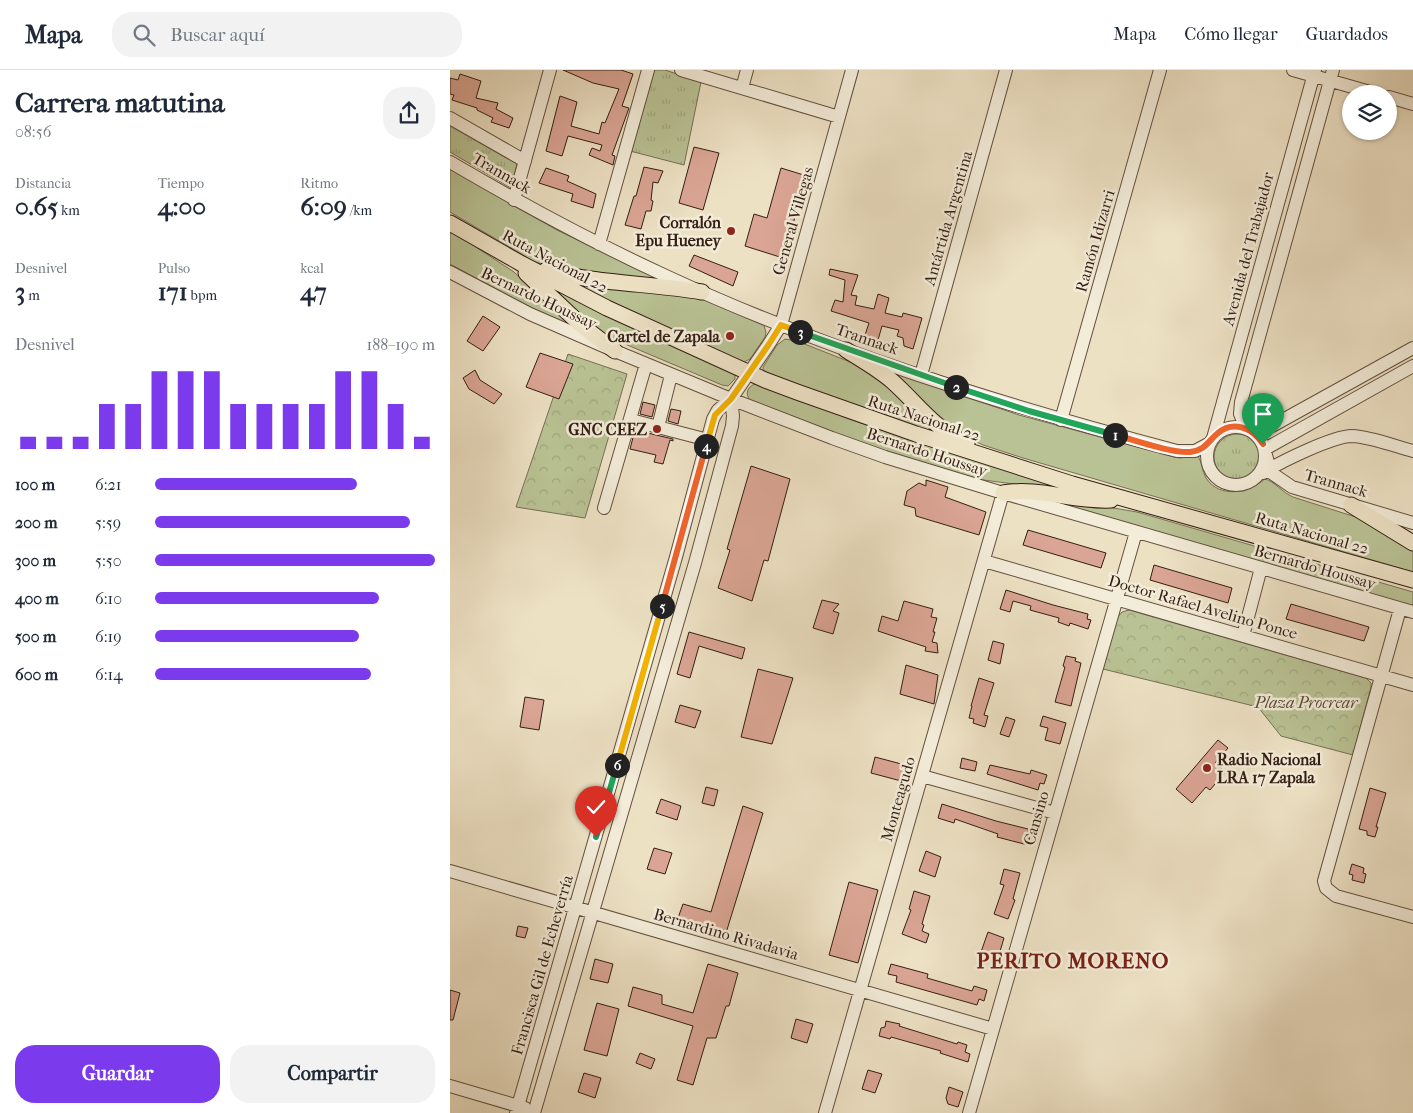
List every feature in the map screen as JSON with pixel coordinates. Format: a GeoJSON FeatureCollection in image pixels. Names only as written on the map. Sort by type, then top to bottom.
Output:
{"type":"FeatureCollection","features":[{"type":"Feature","properties":{"kind":"main road","name":"Ruta Nacional 22"},"geometry":{"type":"LineString","coordinates":[[450,223],[522,264],[607,308],[749,373],[872,420],[1127,499],[1413,580]]}},
{"type":"Feature","properties":{"kind":"main road"},"geometry":{"type":"LineString","coordinates":[[482,242],[527,274],[586,329],[615,351]]}},
{"type":"Feature","properties":{"kind":"main road"},"geometry":{"type":"LineString","coordinates":[[522,264],[581,278],[702,292]]}},
{"type":"Feature","properties":{"kind":"main road"},"geometry":{"type":"LineString","coordinates":[[846,350],[887,378],[926,416],[947,433],[971,446],[1023,468]]}},
{"type":"Feature","properties":{"kind":"main road"},"geometry":{"type":"LineString","coordinates":[[1003,493],[1026,491],[1095,500],[1127,499]]}},
{"type":"Feature","properties":{"kind":"main road"},"geometry":{"type":"LineString","coordinates":[[1351,505],[1413,543]]}},
{"type":"Feature","properties":{"kind":"street"},"geometry":{"type":"LineString","coordinates":[[514,200],[550,70]]}},
{"type":"Feature","properties":{"kind":"street"},"geometry":{"type":"LineString","coordinates":[[599,244],[648,70]]}},
{"type":"Feature","properties":{"kind":"street"},"geometry":{"type":"LineString","coordinates":[[681,70],[839,117]]}},
{"type":"Feature","properties":{"kind":"street"},"geometry":{"type":"LineString","coordinates":[[742,88],[747,70]]}},
{"type":"Feature","properties":{"kind":"street","name":"General Villegas"},"geometry":{"type":"LineString","coordinates":[[749,373],[781,325],[852,70]]}},
{"type":"Feature","properties":{"kind":"street","name":"Antártida Argentina"},"geometry":{"type":"LineString","coordinates":[[921,375],[1006,70]]}},
{"type":"Feature","properties":{"kind":"street","name":"Ramón Idizarri"},"geometry":{"type":"LineString","coordinates":[[1061,420],[1160,70]]}},
{"type":"Feature","properties":{"kind":"street"},"geometry":{"type":"LineString","coordinates":[[1293,70],[1332,75],[1356,85]]}},
{"type":"Feature","properties":{"kind":"street","name":"Avenida del Trabajador"},"geometry":{"type":"LineString","coordinates":[[1212,440],[1314,73]]}},
{"type":"Feature","properties":{"kind":"street","name":"Avenida del Trabajador"},"geometry":{"type":"LineString","coordinates":[[1249,429],[1240,414],[1240,402],[1332,75]]}},
{"type":"Feature","properties":{"kind":"street"},"geometry":{"type":"LineString","coordinates":[[1397,99],[1413,104]]}},
{"type":"Feature","properties":{"kind":"street","name":"Trannack"},"geometry":{"type":"LineString","coordinates":[[450,118],[525,161]]}},
{"type":"Feature","properties":{"kind":"street","name":"Trannack"},"geometry":{"type":"LineString","coordinates":[[450,162],[514,200],[599,244],[702,292],[781,325],[846,350],[1061,420],[1176,451],[1195,451],[1225,429],[1232,427],[1262,430],[1272,426],[1413,348]]}},
{"type":"Feature","properties":{"kind":"street","name":"Bernardo Houssay"},"geometry":{"type":"LineString","coordinates":[[450,272],[530,314],[671,375],[885,457],[1413,612]]}},
{"type":"Feature","properties":{"kind":"street"},"geometry":{"type":"LineString","coordinates":[[604,508],[646,364]]}},
{"type":"Feature","properties":{"kind":"street"},"geometry":{"type":"LineString","coordinates":[[1265,452],[1413,366]]}},
{"type":"Feature","properties":{"kind":"street","name":"Francisca Gil de Echeverría"},"geometry":{"type":"LineString","coordinates":[[517,1110],[715,415],[731,399],[749,373]]}},
{"type":"Feature","properties":{"kind":"street"},"geometry":{"type":"LineString","coordinates":[[658,427],[671,375]]}},
{"type":"Feature","properties":{"kind":"street","name":"Francisca Gil de Echeverría"},"geometry":{"type":"LineString","coordinates":[[534,1112],[696,563],[732,426],[731,399]]}},
{"type":"Feature","properties":{"kind":"street"},"geometry":{"type":"LineString","coordinates":[[631,420],[708,440]]}},
{"type":"Feature","properties":{"kind":"street"},"geometry":{"type":"LineString","coordinates":[[1249,429],[1260,438],[1270,469]]}},
{"type":"Feature","properties":{"kind":"street"},"geometry":{"type":"LineString","coordinates":[[1212,440],[1207,459],[1214,475],[1228,484],[1244,484],[1270,469],[1330,442],[1350,436],[1413,451]]}},
{"type":"Feature","properties":{"kind":"street"},"geometry":{"type":"LineString","coordinates":[[1258,476],[1263,469],[1265,452]]}},
{"type":"Feature","properties":{"kind":"street","name":"Trannack"},"geometry":{"type":"LineString","coordinates":[[1270,469],[1279,479],[1292,487],[1413,522]]}},
{"type":"Feature","properties":{"kind":"street","name":"Monteagudo"},"geometry":{"type":"LineString","coordinates":[[825,1113],[1003,493]]}},
{"type":"Feature","properties":{"kind":"street","name":"Cansino"},"geometry":{"type":"LineString","coordinates":[[969,1113],[1136,532]]}},
{"type":"Feature","properties":{"kind":"street"},"geometry":{"type":"LineString","coordinates":[[676,557],[696,563]]}},
{"type":"Feature","properties":{"kind":"street","name":"Doctor Rafael Avelino Ponce"},"geometry":{"type":"LineString","coordinates":[[984,561],[1413,685]]}},
{"type":"Feature","properties":{"kind":"street"},"geometry":{"type":"LineString","coordinates":[[1243,636],[1261,568]]}},
{"type":"Feature","properties":{"kind":"street"},"geometry":{"type":"LineString","coordinates":[[1400,609],[1324,884],[1336,896],[1413,917]]}},
{"type":"Feature","properties":{"kind":"street"},"geometry":{"type":"LineString","coordinates":[[922,776],[1055,813]]}},
{"type":"Feature","properties":{"kind":"street","name":"Bernardino Rivadavia"},"geometry":{"type":"LineString","coordinates":[[450,871],[993,1029]]}},
{"type":"Feature","properties":{"kind":"street"},"geometry":{"type":"LineString","coordinates":[[450,1086],[517,1110],[534,1112]]}},
{"type":"Feature","properties":{"kind":"green space"},"geometry":{"type":"Polygon","coordinates":[[[653,70],[665,70],[701,82],[684,165],[630,151],[653,70]]]}},
{"type":"Feature","properties":{"kind":"green space"},"geometry":{"type":"Polygon","coordinates":[[[450,126],[517,164],[511,188],[450,152],[450,126]]]}},
{"type":"Feature","properties":{"kind":"green space"},"geometry":{"type":"Polygon","coordinates":[[[450,169],[557,230],[664,281],[547,266],[533,261],[450,212],[450,169]]]}},
{"type":"Feature","properties":{"kind":"green space"},"geometry":{"type":"Polygon","coordinates":[[[450,230],[514,272],[579,330],[526,305],[450,264],[450,230]]]}},
{"type":"Feature","properties":{"kind":"green space"},"geometry":{"type":"Polygon","coordinates":[[[565,280],[699,296],[764,325],[765,337],[750,359],[742,363],[565,280]]]}},
{"type":"Feature","properties":{"kind":"green space"},"geometry":{"type":"Polygon","coordinates":[[[543,282],[735,374],[735,379],[728,386],[722,385],[597,332],[543,282]]]}},
{"type":"Feature","properties":{"kind":"green space"},"geometry":{"type":"Polygon","coordinates":[[[785,339],[797,341],[873,371],[945,437],[768,375],[763,371],[763,367],[777,345],[785,339]]]}},
{"type":"Feature","properties":{"kind":"green space"},"geometry":{"type":"Polygon","coordinates":[[[568,354],[627,374],[585,518],[516,507],[568,354]]]}},
{"type":"Feature","properties":{"kind":"green space"},"geometry":{"type":"Polygon","coordinates":[[[886,370],[1019,415],[1170,456],[1179,458],[1198,456],[1206,478],[1219,489],[1234,492],[1251,488],[1265,479],[1268,480],[1293,497],[1365,520],[1413,548],[1413,572],[983,445],[955,432],[886,370]]]}},
{"type":"Feature","properties":{"kind":"green space"},"geometry":{"type":"Polygon","coordinates":[[[755,384],[941,450],[1081,493],[976,479],[864,444],[750,400],[748,391],[755,384]]]}},
{"type":"Feature","properties":{"kind":"green space"},"geometry":{"type":"Polygon","coordinates":[[[1237,434],[1250,438],[1256,444],[1260,457],[1256,470],[1250,476],[1237,480],[1224,476],[1218,470],[1214,457],[1218,444],[1224,438],[1237,434]]]}},
{"type":"Feature","properties":{"kind":"green space"},"geometry":{"type":"Polygon","coordinates":[[[1059,503],[1102,506],[1137,512],[1413,592],[1413,607],[1059,503]]]}},
{"type":"Feature","properties":{"kind":"green space","name":"Plaza Procrear"},"geometry":{"type":"Polygon","coordinates":[[[1129,610],[1366,678],[1371,683],[1371,687],[1353,755],[1281,736],[1258,707],[1103,669],[1117,618],[1122,612],[1129,610]]]}},
{"type":"Feature","properties":{"kind":"building"},"geometry":{"type":"Polygon","coordinates":[[[563,70],[621,70],[633,74],[622,106],[629,108],[612,155],[615,156],[613,165],[589,155],[592,148],[600,151],[602,145],[568,136],[562,156],[546,151],[560,96],[577,102],[571,126],[599,134],[602,122],[605,123],[619,89],[593,83],[563,70]]]}},
{"type":"Feature","properties":{"kind":"building"},"geometry":{"type":"Polygon","coordinates":[[[460,74],[481,81],[476,98],[498,103],[496,109],[513,118],[509,128],[491,122],[493,118],[477,110],[477,108],[452,100],[454,95],[450,94],[450,78],[458,80],[460,74]]]}},
{"type":"Feature","properties":{"kind":"building"},"geometry":{"type":"Polygon","coordinates":[[[694,147],[719,153],[703,210],[679,203],[694,147]]]}},
{"type":"Feature","properties":{"kind":"building"},"geometry":{"type":"Polygon","coordinates":[[[644,167],[663,171],[658,183],[653,182],[651,211],[646,211],[641,229],[625,225],[644,167]]]}},
{"type":"Feature","properties":{"kind":"building"},"geometry":{"type":"Polygon","coordinates":[[[546,168],[569,176],[567,181],[596,194],[593,208],[571,201],[573,194],[539,183],[546,168]]]}},
{"type":"Feature","properties":{"kind":"building"},"geometry":{"type":"Polygon","coordinates":[[[781,168],[807,176],[783,258],[745,246],[754,214],[767,218],[781,168]]]}},
{"type":"Feature","properties":{"kind":"building"},"geometry":{"type":"Polygon","coordinates":[[[694,255],[738,272],[733,286],[689,266],[694,255]]]}},
{"type":"Feature","properties":{"kind":"building"},"geometry":{"type":"Polygon","coordinates":[[[830,269],[858,275],[851,295],[857,296],[855,305],[874,309],[878,294],[889,298],[885,313],[902,317],[903,313],[922,318],[913,349],[904,346],[903,338],[897,336],[899,330],[882,326],[878,340],[865,335],[869,323],[831,311],[835,300],[843,302],[845,280],[829,275],[830,269]]]}},
{"type":"Feature","properties":{"kind":"building"},"geometry":{"type":"Polygon","coordinates":[[[483,316],[500,327],[483,351],[467,341],[483,316]]]}},
{"type":"Feature","properties":{"kind":"building"},"geometry":{"type":"Polygon","coordinates":[[[540,353],[573,364],[559,399],[526,387],[540,353]]]}},
{"type":"Feature","properties":{"kind":"building"},"geometry":{"type":"Polygon","coordinates":[[[475,370],[480,380],[502,394],[494,404],[469,389],[463,378],[475,370]]]}},
{"type":"Feature","properties":{"kind":"building"},"geometry":{"type":"Polygon","coordinates":[[[643,402],[655,405],[652,417],[640,414],[643,402]]]}},
{"type":"Feature","properties":{"kind":"building"},"geometry":{"type":"Polygon","coordinates":[[[671,409],[681,411],[678,424],[668,421],[671,409]]]}},
{"type":"Feature","properties":{"kind":"building"},"geometry":{"type":"Polygon","coordinates":[[[635,430],[673,439],[673,441],[670,440],[663,464],[654,462],[656,455],[630,449],[635,430]]]}},
{"type":"Feature","properties":{"kind":"building"},"geometry":{"type":"Polygon","coordinates":[[[751,466],[790,479],[768,561],[764,560],[752,601],[718,588],[730,550],[727,549],[751,466]]]}},
{"type":"Feature","properties":{"kind":"building"},"geometry":{"type":"Polygon","coordinates":[[[926,480],[948,487],[945,497],[986,512],[979,535],[916,516],[915,508],[904,505],[907,491],[919,483],[926,486],[926,480]]]}},
{"type":"Feature","properties":{"kind":"building"},"geometry":{"type":"Polygon","coordinates":[[[1028,530],[1106,553],[1101,568],[1023,545],[1028,530]]]}},
{"type":"Feature","properties":{"kind":"building"},"geometry":{"type":"Polygon","coordinates":[[[1154,565],[1232,588],[1228,603],[1150,580],[1154,565]]]}},
{"type":"Feature","properties":{"kind":"building"},"geometry":{"type":"Polygon","coordinates":[[[1006,590],[1088,614],[1087,619],[1091,620],[1088,629],[1070,623],[1069,626],[1058,622],[1059,618],[1030,610],[1031,606],[1013,601],[1010,612],[1000,609],[1006,590]]]}},
{"type":"Feature","properties":{"kind":"building"},"geometry":{"type":"Polygon","coordinates":[[[822,600],[839,604],[833,611],[839,613],[833,634],[813,628],[822,600]]]}},
{"type":"Feature","properties":{"kind":"building"},"geometry":{"type":"Polygon","coordinates":[[[904,601],[933,609],[931,617],[937,618],[932,642],[937,643],[938,653],[925,651],[926,647],[878,631],[882,616],[898,621],[904,601]]]}},
{"type":"Feature","properties":{"kind":"building"},"geometry":{"type":"Polygon","coordinates":[[[1291,604],[1369,627],[1364,641],[1286,619],[1291,604]]]}},
{"type":"Feature","properties":{"kind":"building"},"geometry":{"type":"Polygon","coordinates":[[[689,632],[745,648],[742,659],[699,646],[690,678],[677,674],[689,632]]]}},
{"type":"Feature","properties":{"kind":"building"},"geometry":{"type":"Polygon","coordinates":[[[993,641],[1004,644],[1000,664],[988,660],[993,641]]]}},
{"type":"Feature","properties":{"kind":"building"},"geometry":{"type":"Polygon","coordinates":[[[1066,656],[1076,658],[1075,661],[1081,663],[1071,706],[1055,702],[1065,667],[1063,666],[1066,656]]]}},
{"type":"Feature","properties":{"kind":"building"},"geometry":{"type":"Polygon","coordinates":[[[906,665],[938,675],[934,704],[900,694],[906,665]]]}},
{"type":"Feature","properties":{"kind":"building"},"geometry":{"type":"Polygon","coordinates":[[[758,669],[793,678],[772,744],[741,737],[758,669]]]}},
{"type":"Feature","properties":{"kind":"building"},"geometry":{"type":"Polygon","coordinates":[[[979,678],[994,683],[984,715],[988,716],[985,727],[973,723],[974,719],[969,718],[979,678]]]}},
{"type":"Feature","properties":{"kind":"building"},"geometry":{"type":"Polygon","coordinates":[[[525,697],[544,700],[539,730],[520,727],[525,697]]]}},
{"type":"Feature","properties":{"kind":"building"},"geometry":{"type":"Polygon","coordinates":[[[680,705],[701,711],[695,728],[675,722],[680,705]]]}},
{"type":"Feature","properties":{"kind":"building"},"geometry":{"type":"Polygon","coordinates":[[[1043,716],[1066,723],[1060,744],[1045,740],[1048,728],[1040,726],[1043,716]]]}},
{"type":"Feature","properties":{"kind":"building"},"geometry":{"type":"Polygon","coordinates":[[[1006,717],[1015,720],[1009,737],[1000,734],[1006,717]]]}},
{"type":"Feature","properties":{"kind":"building","name":"Radio Nacional LRA 17 Zapala"},"geometry":{"type":"Polygon","coordinates":[[[1218,740],[1228,748],[1215,763],[1225,772],[1210,790],[1206,787],[1192,803],[1176,789],[1218,740]]]}},
{"type":"Feature","properties":{"kind":"building"},"geometry":{"type":"Polygon","coordinates":[[[875,757],[909,766],[905,782],[871,773],[875,757]]]}},
{"type":"Feature","properties":{"kind":"building"},"geometry":{"type":"Polygon","coordinates":[[[962,758],[977,762],[975,771],[960,768],[962,758]]]}},
{"type":"Feature","properties":{"kind":"building"},"geometry":{"type":"Polygon","coordinates":[[[990,765],[1030,774],[1031,770],[1047,775],[1044,784],[1040,783],[1038,790],[987,774],[990,765]]]}},
{"type":"Feature","properties":{"kind":"building"},"geometry":{"type":"Polygon","coordinates":[[[706,787],[718,790],[714,806],[702,803],[706,787]]]}},
{"type":"Feature","properties":{"kind":"building"},"geometry":{"type":"Polygon","coordinates":[[[1370,788],[1386,793],[1375,837],[1367,835],[1367,831],[1359,829],[1370,788]]]}},
{"type":"Feature","properties":{"kind":"building"},"geometry":{"type":"Polygon","coordinates":[[[661,799],[681,806],[677,820],[656,813],[661,799]]]}},
{"type":"Feature","properties":{"kind":"building"},"geometry":{"type":"Polygon","coordinates":[[[942,804],[1028,829],[1027,835],[1030,835],[1028,845],[997,837],[998,834],[955,819],[954,823],[938,818],[942,804]]]}},
{"type":"Feature","properties":{"kind":"building"},"geometry":{"type":"Polygon","coordinates":[[[743,806],[763,813],[726,933],[678,918],[683,904],[711,912],[743,806]]]}},
{"type":"Feature","properties":{"kind":"building"},"geometry":{"type":"Polygon","coordinates":[[[654,848],[672,853],[665,874],[647,869],[654,848]]]}},
{"type":"Feature","properties":{"kind":"building"},"geometry":{"type":"Polygon","coordinates":[[[926,851],[941,857],[935,877],[919,871],[926,851]]]}},
{"type":"Feature","properties":{"kind":"building"},"geometry":{"type":"Polygon","coordinates":[[[1352,864],[1364,868],[1363,873],[1366,874],[1364,883],[1352,880],[1353,875],[1349,874],[1352,864]]]}},
{"type":"Feature","properties":{"kind":"building"},"geometry":{"type":"Polygon","coordinates":[[[1004,869],[1020,873],[1013,899],[1015,900],[1008,919],[994,914],[1004,885],[1000,884],[1004,869]]]}},
{"type":"Feature","properties":{"kind":"building"},"geometry":{"type":"Polygon","coordinates":[[[849,882],[878,890],[858,963],[829,955],[849,882]]]}},
{"type":"Feature","properties":{"kind":"building"},"geometry":{"type":"Polygon","coordinates":[[[914,891],[930,896],[922,924],[924,925],[922,931],[929,934],[926,943],[902,934],[911,910],[909,909],[914,891]]]}},
{"type":"Feature","properties":{"kind":"building"},"geometry":{"type":"Polygon","coordinates":[[[518,926],[528,928],[525,938],[516,936],[518,926]]]}},
{"type":"Feature","properties":{"kind":"building"},"geometry":{"type":"Polygon","coordinates":[[[988,932],[1004,938],[998,958],[981,952],[988,932]]]}},
{"type":"Feature","properties":{"kind":"building"},"geometry":{"type":"Polygon","coordinates":[[[595,959],[613,964],[608,983],[590,979],[595,959]]]}},
{"type":"Feature","properties":{"kind":"building"},"geometry":{"type":"Polygon","coordinates":[[[708,964],[738,973],[729,1006],[726,1006],[716,1038],[707,1038],[693,1085],[677,1080],[693,1026],[628,1006],[633,987],[662,995],[662,1004],[693,1013],[708,964]]]}},
{"type":"Feature","properties":{"kind":"building"},"geometry":{"type":"Polygon","coordinates":[[[891,964],[928,974],[927,978],[972,991],[974,986],[987,990],[984,1001],[979,999],[977,1005],[896,982],[897,976],[888,974],[891,964]]]}},
{"type":"Feature","properties":{"kind":"building"},"geometry":{"type":"Polygon","coordinates":[[[450,990],[460,993],[453,1020],[450,1020],[450,990]]]}},
{"type":"Feature","properties":{"kind":"building"},"geometry":{"type":"Polygon","coordinates":[[[597,1003],[619,1009],[607,1056],[584,1050],[597,1003]]]}},
{"type":"Feature","properties":{"kind":"building"},"geometry":{"type":"Polygon","coordinates":[[[796,1019],[813,1024],[807,1043],[791,1038],[796,1019]]]}},
{"type":"Feature","properties":{"kind":"building"},"geometry":{"type":"Polygon","coordinates":[[[886,1021],[957,1044],[958,1042],[967,1045],[965,1052],[970,1054],[968,1062],[940,1053],[941,1051],[891,1037],[890,1039],[879,1036],[881,1028],[885,1027],[886,1021]]]}},
{"type":"Feature","properties":{"kind":"building"},"geometry":{"type":"Polygon","coordinates":[[[640,1053],[655,1059],[651,1069],[636,1063],[640,1053]]]}},
{"type":"Feature","properties":{"kind":"building"},"geometry":{"type":"Polygon","coordinates":[[[868,1070],[882,1074],[875,1093],[862,1089],[868,1070]]]}},
{"type":"Feature","properties":{"kind":"building"},"geometry":{"type":"Polygon","coordinates":[[[584,1073],[601,1078],[595,1098],[578,1092],[584,1073]]]}},
{"type":"Feature","properties":{"kind":"building"},"geometry":{"type":"Polygon","coordinates":[[[949,1087],[963,1092],[958,1107],[948,1104],[946,1098],[949,1087]]]}},
{"type":"Feature","properties":{"kind":"place","name":"Corralón Epu Hueney"},"geometry":{"type":"Point","coordinates":[731,231]}},
{"type":"Feature","properties":{"kind":"place","name":"Cartel de Zapala"},"geometry":{"type":"Point","coordinates":[730,336]}},
{"type":"Feature","properties":{"kind":"place","name":"GNC CEEZ"},"geometry":{"type":"Point","coordinates":[657,429]}},
{"type":"Feature","properties":{"kind":"place","name":"Radio Nacional LRA 17 Zapala"},"geometry":{"type":"Point","coordinates":[1207,768]}},
{"type":"Feature","properties":{"kind":"district","name":"PERITO MORENO"},"geometry":{"type":"Point","coordinates":[1073,961]}},
{"type":"Feature","properties":{"kind":"route"},"geometry":{"type":"LineString","coordinates":[[596,837],[676,557],[713,419],[718,410],[731,399],[781,325],[881,362],[991,399],[1176,451],[1190,452],[1205,447],[1218,432],[1232,427],[1251,430],[1260,438],[1263,444]]}}]}
